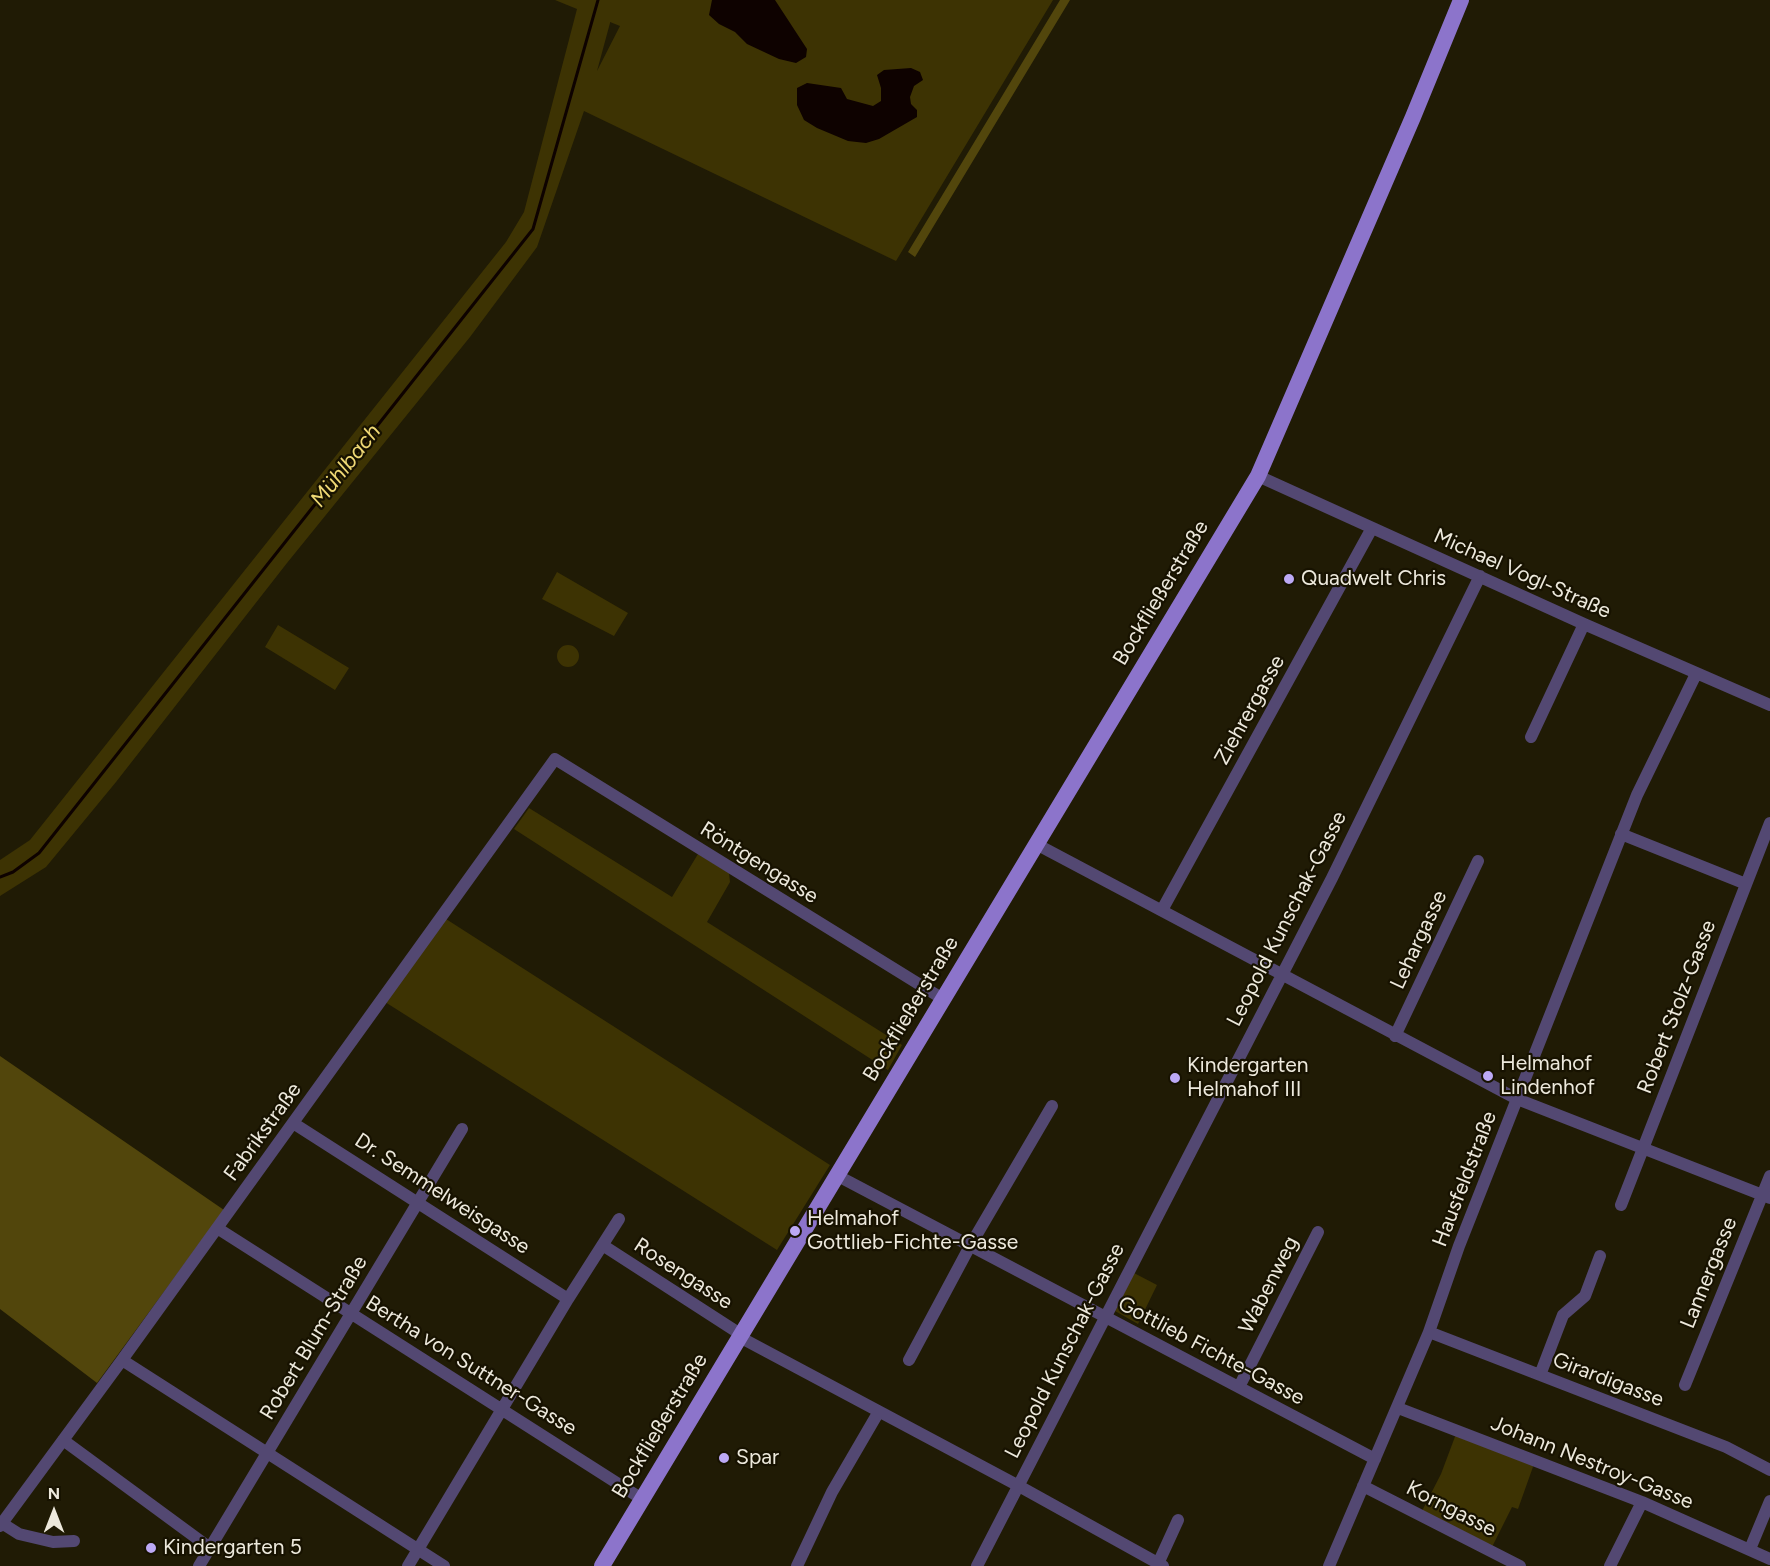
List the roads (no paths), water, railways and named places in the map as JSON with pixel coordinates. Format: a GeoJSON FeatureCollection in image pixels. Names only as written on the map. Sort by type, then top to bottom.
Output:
{"type":"FeatureCollection","features":[{"type":"Feature","properties":{"kind":"main road","name":"Bockfließerstraße"},"geometry":{"type":"LineString","coordinates":[[608,1564],[642,1499],[1258,476],[1461,0]]}},
{"type":"Feature","properties":{"kind":"street","name":"Michael Vogl-Straße"},"geometry":{"type":"LineString","coordinates":[[1258,476],[1584,624],[1770,705]]}},
{"type":"Feature","properties":{"kind":"street","name":"Ziehrergasse"},"geometry":{"type":"LineString","coordinates":[[1162,910],[1372,528]]}},
{"type":"Feature","properties":{"kind":"street","name":"Leopold Kunschak-Gasse"},"geometry":{"type":"LineString","coordinates":[[976,1566],[1280,974],[1332,878],[1480,576]]}},
{"type":"Feature","properties":{"kind":"street"},"geometry":{"type":"LineString","coordinates":[[1531,737],[1584,624]]}},
{"type":"Feature","properties":{"kind":"street","name":"Hausfeldstraße"},"geometry":{"type":"LineString","coordinates":[[1329,1566],[1429,1332],[1459,1246],[1636,795],[1696,674]]}},
{"type":"Feature","properties":{"kind":"street","name":"Röntgengasse"},"geometry":{"type":"LineString","coordinates":[[555,759],[943,999]]}},
{"type":"Feature","properties":{"kind":"street","name":"Fabrikstraße"},"geometry":{"type":"LineString","coordinates":[[1,1524],[122,1360],[555,759]]}},
{"type":"Feature","properties":{"kind":"street","name":"Robert Stolz-Gasse"},"geometry":{"type":"LineString","coordinates":[[1621,1205],[1770,823]]}},
{"type":"Feature","properties":{"kind":"street"},"geometry":{"type":"LineString","coordinates":[[1621,834],[1746,884]]}},
{"type":"Feature","properties":{"kind":"street"},"geometry":{"type":"LineString","coordinates":[[1036,844],[1517,1099],[1766,1197]]}},
{"type":"Feature","properties":{"kind":"street","name":"Lehargasse"},"geometry":{"type":"LineString","coordinates":[[1395,1036],[1478,861]]}},
{"type":"Feature","properties":{"kind":"street"},"geometry":{"type":"LineString","coordinates":[[909,1360],[970,1246],[1052,1106]]}},
{"type":"Feature","properties":{"kind":"street","name":"Dr. Semmelweisgasse"},"geometry":{"type":"LineString","coordinates":[[293,1123],[568,1299]]}},
{"type":"Feature","properties":{"kind":"street","name":"Robert Blum-Straße"},"geometry":{"type":"LineString","coordinates":[[199,1566],[462,1129]]}},
{"type":"Feature","properties":{"kind":"street","name":"Gottlieb Fichte-Gasse"},"geometry":{"type":"LineString","coordinates":[[838,1176],[1375,1459]]}},
{"type":"Feature","properties":{"kind":"street","name":"Lannergasse"},"geometry":{"type":"LineString","coordinates":[[1684,1385],[1766,1197],[1770,1176]]}},
{"type":"Feature","properties":{"kind":"street"},"geometry":{"type":"LineString","coordinates":[[408,1566],[568,1299],[619,1219]]}},
{"type":"Feature","properties":{"kind":"street","name":"Bertha von Suttner-Gasse"},"geometry":{"type":"LineString","coordinates":[[217,1228],[642,1499]]}},
{"type":"Feature","properties":{"kind":"street","name":"Wabenweg"},"geometry":{"type":"LineString","coordinates":[[1239,1388],[1318,1232]]}},
{"type":"Feature","properties":{"kind":"street","name":"Rosengasse"},"geometry":{"type":"LineString","coordinates":[[604,1245],[747,1341],[878,1413],[1017,1485],[1160,1565]]}},
{"type":"Feature","properties":{"kind":"street"},"geometry":{"type":"LineString","coordinates":[[1540,1375],[1563,1315],[1585,1296],[1600,1256]]}},
{"type":"Feature","properties":{"kind":"street","name":"Girardigasse"},"geometry":{"type":"LineString","coordinates":[[1429,1332],[1726,1448],[1770,1470]]}},
{"type":"Feature","properties":{"kind":"street"},"geometry":{"type":"LineString","coordinates":[[122,1360],[444,1566]]}},
{"type":"Feature","properties":{"kind":"street","name":"Johann Nestroy-Gasse"},"geometry":{"type":"LineString","coordinates":[[1398,1408],[1642,1502],[1770,1559]]}},
{"type":"Feature","properties":{"kind":"street"},"geometry":{"type":"LineString","coordinates":[[797,1566],[828,1500],[878,1413]]}},
{"type":"Feature","properties":{"kind":"street"},"geometry":{"type":"LineString","coordinates":[[63,1440],[210,1548]]}},
{"type":"Feature","properties":{"kind":"street","name":"Korngasse"},"geometry":{"type":"LineString","coordinates":[[1364,1486],[1520,1566]]}},
{"type":"Feature","properties":{"kind":"street"},"geometry":{"type":"LineString","coordinates":[[1750,1549],[1770,1501]]}},
{"type":"Feature","properties":{"kind":"street"},"geometry":{"type":"LineString","coordinates":[[1610,1566],[1642,1502]]}},
{"type":"Feature","properties":{"kind":"street"},"geometry":{"type":"LineString","coordinates":[[1160,1565],[1178,1520]]}},
{"type":"Feature","properties":{"kind":"street"},"geometry":{"type":"LineString","coordinates":[[1,1524],[19,1534],[53,1542],[74,1541]]}},
{"type":"Feature","properties":{"kind":"waterway","name":"Mühlbach"},"geometry":{"type":"LineString","coordinates":[[0,877],[13,872],[39,853],[533,229],[598,0]]}},
{"type":"Feature","properties":{"kind":"place","name":"Quadwelt Chris"},"geometry":{"type":"Point","coordinates":[1289,579]}},
{"type":"Feature","properties":{"kind":"place","name":"Helmahof Lindenhof"},"geometry":{"type":"Point","coordinates":[1488,1076]}},
{"type":"Feature","properties":{"kind":"place","name":"Kindergarten Helmahof III"},"geometry":{"type":"Point","coordinates":[1175,1078]}},
{"type":"Feature","properties":{"kind":"place","name":"Helmahof Gottlieb-Fichte-Gasse"},"geometry":{"type":"Point","coordinates":[795,1231]}},
{"type":"Feature","properties":{"kind":"place","name":"Spar"},"geometry":{"type":"Point","coordinates":[724,1458]}},
{"type":"Feature","properties":{"kind":"place","name":"Kindergarten 5"},"geometry":{"type":"Point","coordinates":[151,1548]}}]}
